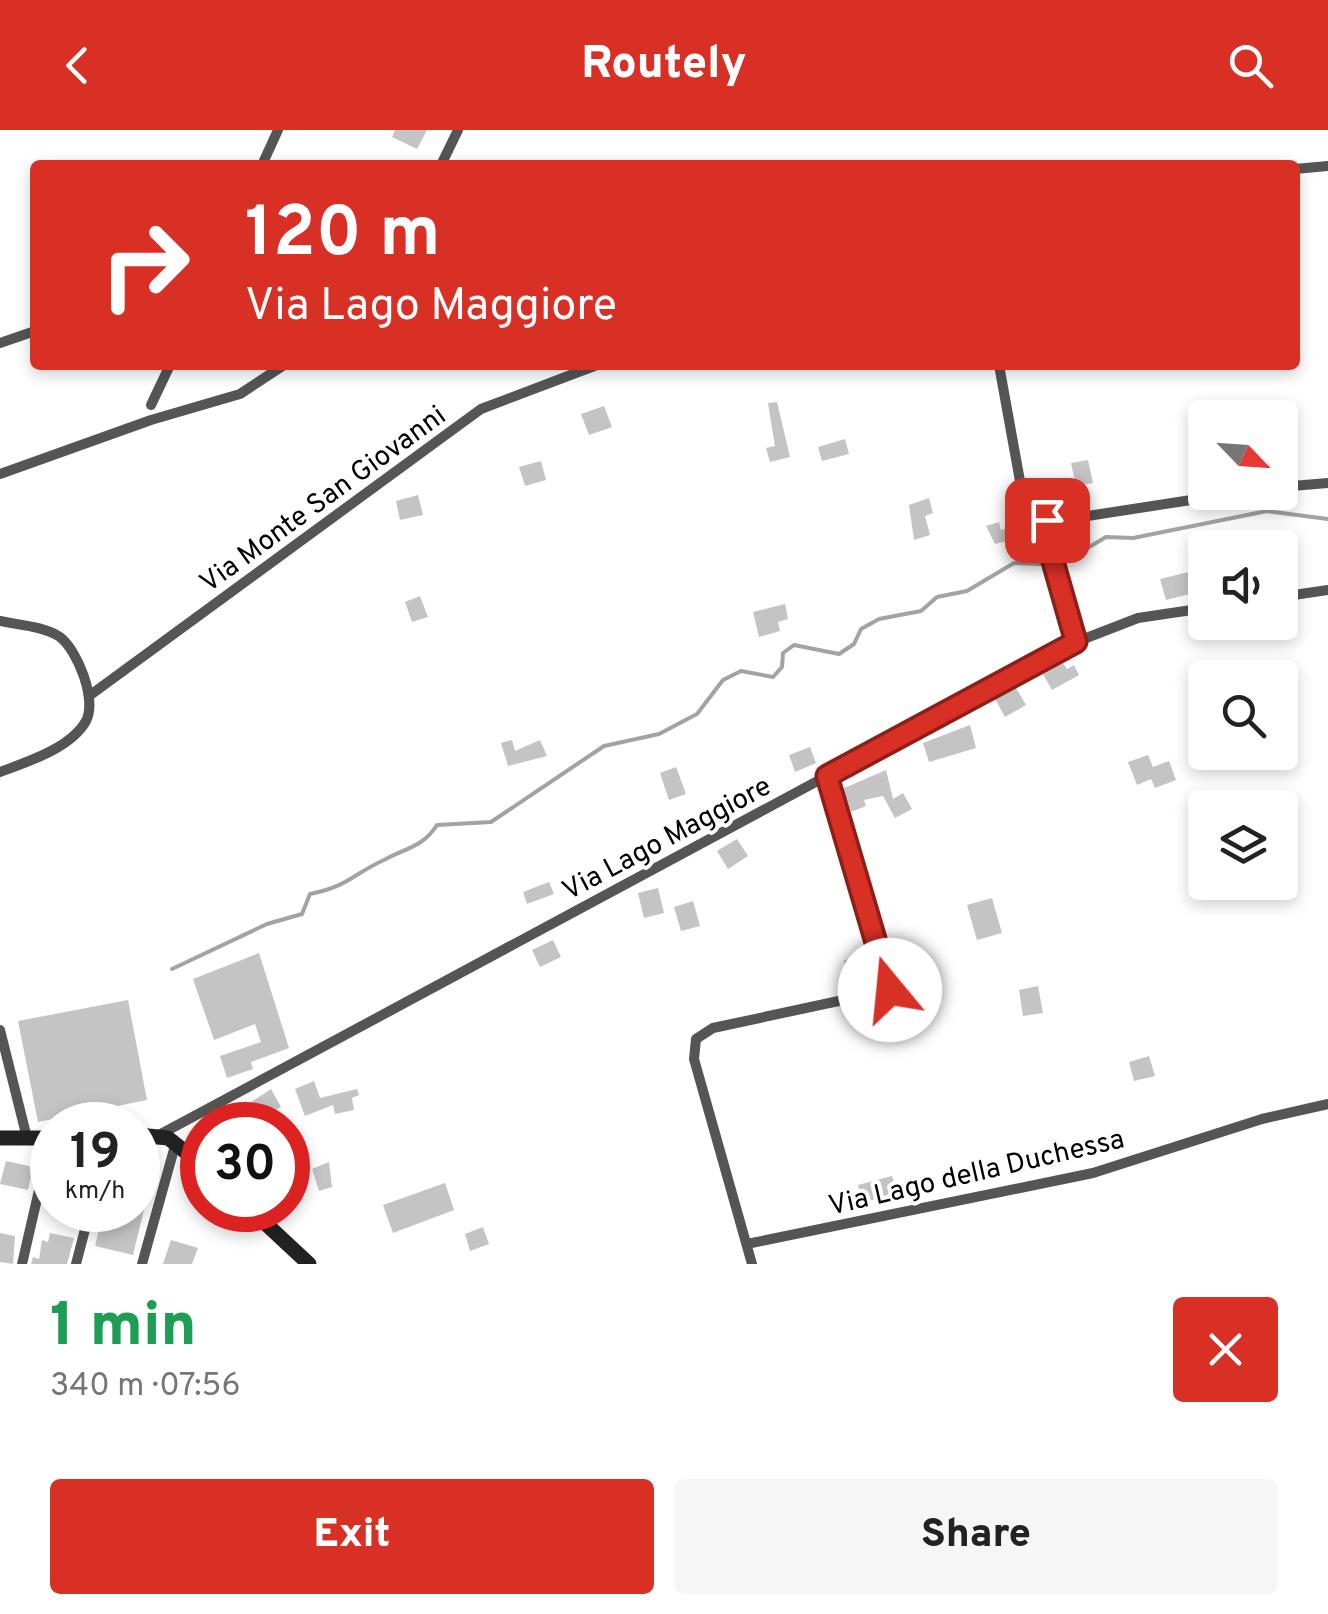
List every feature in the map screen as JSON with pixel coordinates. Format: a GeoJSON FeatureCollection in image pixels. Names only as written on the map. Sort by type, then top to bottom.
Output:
{"type":"FeatureCollection","features":[{"type":"Feature","properties":{"kind":"street"},"geometry":{"type":"LineString","coordinates":[[264,160],[278,130]]}},
{"type":"Feature","properties":{"kind":"street"},"geometry":{"type":"LineString","coordinates":[[443,160],[458,130]]}},
{"type":"Feature","properties":{"kind":"street"},"geometry":{"type":"LineString","coordinates":[[1300,169],[1328,166]]}},
{"type":"Feature","properties":{"kind":"street"},"geometry":{"type":"LineString","coordinates":[[0,342],[30,333]]}},
{"type":"Feature","properties":{"kind":"street"},"geometry":{"type":"LineString","coordinates":[[152,404],[168,370]]}},
{"type":"Feature","properties":{"kind":"street"},"geometry":{"type":"LineString","coordinates":[[0,474],[151,420],[240,394],[276,370]]}},
{"type":"Feature","properties":{"kind":"street","name":"Via Monte San Giovanni"},"geometry":{"type":"LineString","coordinates":[[90,696],[476,412],[502,398],[583,370]]}},
{"type":"Feature","properties":{"kind":"street"},"geometry":{"type":"LineString","coordinates":[[1000,370],[1023,495],[1042,523],[1076,642]]}},
{"type":"Feature","properties":{"kind":"street"},"geometry":{"type":"LineString","coordinates":[[1298,486],[1328,483]]}},
{"type":"Feature","properties":{"kind":"street"},"geometry":{"type":"LineString","coordinates":[[1042,523],[1188,500]]}},
{"type":"Feature","properties":{"kind":"street"},"geometry":{"type":"LineString","coordinates":[[1298,594],[1328,590]]}},
{"type":"Feature","properties":{"kind":"street","name":"Via Lago Maggiore"},"geometry":{"type":"LineString","coordinates":[[160,1134],[1076,642],[1138,618],[1188,611]]}},
{"type":"Feature","properties":{"kind":"street"},"geometry":{"type":"LineString","coordinates":[[0,621],[60,637],[69,647],[90,696],[86,721],[75,734],[0,772]]}},
{"type":"Feature","properties":{"kind":"street"},"geometry":{"type":"LineString","coordinates":[[752,1264],[694,1059],[696,1039],[713,1028],[890,990],[827,776]]}},
{"type":"Feature","properties":{"kind":"street"},"geometry":{"type":"LineString","coordinates":[[0,1030],[28,1138],[0,1138]]}},
{"type":"Feature","properties":{"kind":"street","name":"Via Lago della Duchessa"},"geometry":{"type":"LineString","coordinates":[[747,1244],[1093,1173],[1262,1119],[1328,1104]]}},
{"type":"Feature","properties":{"kind":"street"},"geometry":{"type":"LineString","coordinates":[[160,1135],[180,1146]]}},
{"type":"Feature","properties":{"kind":"street"},"geometry":{"type":"LineString","coordinates":[[142,1264],[176,1142]]}},
{"type":"Feature","properties":{"kind":"street"},"geometry":{"type":"LineString","coordinates":[[22,1264],[30,1230]]}},
{"type":"Feature","properties":{"kind":"street"},"geometry":{"type":"LineString","coordinates":[[76,1264],[84,1232]]}},
{"type":"Feature","properties":{"kind":"street"},"geometry":{"type":"LineString","coordinates":[[275,1232],[309,1264]]}},
{"type":"Feature","properties":{"kind":"building"},"geometry":{"type":"Polygon","coordinates":[[[395,130],[427,130],[417,149],[392,137],[395,130]]]}},
{"type":"Feature","properties":{"kind":"building"},"geometry":{"type":"Polygon","coordinates":[[[777,402],[790,457],[770,462],[766,448],[775,446],[768,403],[777,402]]]}},
{"type":"Feature","properties":{"kind":"building"},"geometry":{"type":"Polygon","coordinates":[[[604,406],[612,427],[589,435],[581,414],[604,406]]]}},
{"type":"Feature","properties":{"kind":"building"},"geometry":{"type":"Polygon","coordinates":[[[845,439],[849,454],[822,461],[818,447],[845,439]]]}},
{"type":"Feature","properties":{"kind":"building"},"geometry":{"type":"Polygon","coordinates":[[[1088,460],[1093,483],[1076,486],[1071,463],[1088,460]]]}},
{"type":"Feature","properties":{"kind":"building"},"geometry":{"type":"Polygon","coordinates":[[[541,461],[546,480],[525,486],[519,467],[541,461]]]}},
{"type":"Feature","properties":{"kind":"building"},"geometry":{"type":"Polygon","coordinates":[[[418,495],[423,515],[400,520],[396,501],[418,495]]]}},
{"type":"Feature","properties":{"kind":"building"},"geometry":{"type":"Polygon","coordinates":[[[929,498],[933,513],[925,516],[930,535],[914,540],[909,505],[929,498]]]}},
{"type":"Feature","properties":{"kind":"building"},"geometry":{"type":"Polygon","coordinates":[[[999,522],[1001,530],[1008,528],[1011,540],[995,544],[986,526],[999,522]]]}},
{"type":"Feature","properties":{"kind":"building"},"geometry":{"type":"Polygon","coordinates":[[[1188,572],[1188,594],[1166,600],[1160,579],[1188,572]]]}},
{"type":"Feature","properties":{"kind":"building"},"geometry":{"type":"Polygon","coordinates":[[[420,596],[428,617],[412,622],[405,602],[420,596]]]}},
{"type":"Feature","properties":{"kind":"building"},"geometry":{"type":"Polygon","coordinates":[[[785,604],[788,619],[778,622],[780,631],[759,637],[753,612],[785,604]]]}},
{"type":"Feature","properties":{"kind":"building"},"geometry":{"type":"Polygon","coordinates":[[[1063,663],[1067,669],[1074,665],[1079,675],[1052,690],[1043,674],[1063,663]]]}},
{"type":"Feature","properties":{"kind":"building"},"geometry":{"type":"Polygon","coordinates":[[[1016,688],[1026,705],[1005,717],[995,699],[1016,688]]]}},
{"type":"Feature","properties":{"kind":"building"},"geometry":{"type":"Polygon","coordinates":[[[970,725],[976,748],[929,762],[923,743],[970,725]]]}},
{"type":"Feature","properties":{"kind":"building"},"geometry":{"type":"Polygon","coordinates":[[[512,740],[515,751],[540,740],[547,756],[508,766],[501,743],[512,740]]]}},
{"type":"Feature","properties":{"kind":"building"},"geometry":{"type":"Polygon","coordinates":[[[810,747],[816,763],[795,772],[789,755],[810,747]]]}},
{"type":"Feature","properties":{"kind":"building"},"geometry":{"type":"Polygon","coordinates":[[[1148,755],[1153,767],[1169,761],[1176,780],[1155,788],[1151,779],[1137,785],[1128,762],[1148,755]]]}},
{"type":"Feature","properties":{"kind":"building"},"geometry":{"type":"Polygon","coordinates":[[[676,767],[686,794],[669,800],[660,773],[676,767]]]}},
{"type":"Feature","properties":{"kind":"building"},"geometry":{"type":"Polygon","coordinates":[[[886,770],[893,799],[903,793],[912,809],[895,818],[883,796],[864,800],[866,806],[851,812],[842,789],[886,770]]]}},
{"type":"Feature","properties":{"kind":"building"},"geometry":{"type":"Polygon","coordinates":[[[737,839],[748,856],[728,869],[717,851],[737,839]]]}},
{"type":"Feature","properties":{"kind":"building"},"geometry":{"type":"Polygon","coordinates":[[[549,882],[554,894],[527,904],[523,892],[549,882]]]}},
{"type":"Feature","properties":{"kind":"building"},"geometry":{"type":"Polygon","coordinates":[[[658,888],[664,913],[644,918],[638,893],[658,888]]]}},
{"type":"Feature","properties":{"kind":"building"},"geometry":{"type":"Polygon","coordinates":[[[992,898],[1002,933],[977,940],[967,905],[992,898]]]}},
{"type":"Feature","properties":{"kind":"building"},"geometry":{"type":"Polygon","coordinates":[[[693,901],[700,926],[681,931],[674,907],[693,901]]]}},
{"type":"Feature","properties":{"kind":"building"},"geometry":{"type":"Polygon","coordinates":[[[553,940],[561,957],[540,967],[532,950],[553,940]]]}},
{"type":"Feature","properties":{"kind":"building"},"geometry":{"type":"Polygon","coordinates":[[[259,953],[289,1048],[251,1062],[253,1069],[227,1078],[220,1056],[261,1042],[255,1024],[214,1040],[193,979],[259,953]]]}},
{"type":"Feature","properties":{"kind":"building"},"geometry":{"type":"Polygon","coordinates":[[[862,957],[865,975],[847,978],[844,960],[862,957]]]}},
{"type":"Feature","properties":{"kind":"building"},"geometry":{"type":"Polygon","coordinates":[[[1038,986],[1043,1013],[1023,1016],[1019,990],[1038,986]]]}},
{"type":"Feature","properties":{"kind":"building"},"geometry":{"type":"Polygon","coordinates":[[[128,1000],[147,1100],[34,1102],[18,1021],[128,1000]]]}},
{"type":"Feature","properties":{"kind":"building"},"geometry":{"type":"Polygon","coordinates":[[[1149,1056],[1155,1076],[1134,1081],[1129,1062],[1149,1056]]]}},
{"type":"Feature","properties":{"kind":"building"},"geometry":{"type":"Polygon","coordinates":[[[314,1081],[320,1098],[357,1089],[359,1095],[352,1098],[354,1110],[335,1114],[333,1105],[310,1114],[310,1102],[300,1102],[295,1089],[314,1081]]]}},
{"type":"Feature","properties":{"kind":"building"},"geometry":{"type":"Polygon","coordinates":[[[271,1089],[278,1102],[252,1102],[271,1089]]]}},
{"type":"Feature","properties":{"kind":"building"},"geometry":{"type":"Polygon","coordinates":[[[6,1161],[30,1166],[28,1190],[0,1184],[6,1161]]]}},
{"type":"Feature","properties":{"kind":"building"},"geometry":{"type":"Polygon","coordinates":[[[329,1162],[332,1187],[319,1191],[312,1169],[329,1162]]]}},
{"type":"Feature","properties":{"kind":"building"},"geometry":{"type":"Polygon","coordinates":[[[892,1176],[897,1193],[862,1203],[858,1185],[892,1176]]]}},
{"type":"Feature","properties":{"kind":"building"},"geometry":{"type":"Polygon","coordinates":[[[445,1183],[454,1210],[393,1233],[383,1205],[445,1183]]]}},
{"type":"Feature","properties":{"kind":"building"},"geometry":{"type":"Polygon","coordinates":[[[483,1227],[489,1244],[470,1251],[465,1234],[483,1227]]]}},
{"type":"Feature","properties":{"kind":"building"},"geometry":{"type":"Polygon","coordinates":[[[98,1232],[139,1232],[133,1255],[95,1246],[98,1232]]]}},
{"type":"Feature","properties":{"kind":"building"},"geometry":{"type":"Polygon","coordinates":[[[0,1233],[15,1236],[13,1264],[0,1262],[0,1233]]]}},
{"type":"Feature","properties":{"kind":"building"},"geometry":{"type":"Polygon","coordinates":[[[50,1233],[74,1238],[67,1264],[31,1264],[33,1257],[39,1259],[42,1240],[48,1242],[50,1233]]]}},
{"type":"Feature","properties":{"kind":"building"},"geometry":{"type":"Polygon","coordinates":[[[171,1240],[198,1248],[192,1264],[163,1264],[171,1240]]]}},
{"type":"Feature","properties":{"kind":"waterway"},"geometry":{"type":"LineString","coordinates":[[172,969],[267,924],[302,914],[310,894],[342,884],[414,846],[437,825],[491,822],[604,746],[659,734],[697,714],[723,680],[741,671],[773,677],[782,667],[783,653],[794,645],[839,654],[854,644],[861,629],[879,619],[921,611],[937,597],[967,591],[1014,563],[1040,564],[1079,553],[1106,537],[1133,538],[1267,511],[1328,519]]}},
{"type":"Feature","properties":{"kind":"route"},"geometry":{"type":"LineString","coordinates":[[890,990],[827,776],[1076,642],[1042,523],[1047,520]]}}]}
